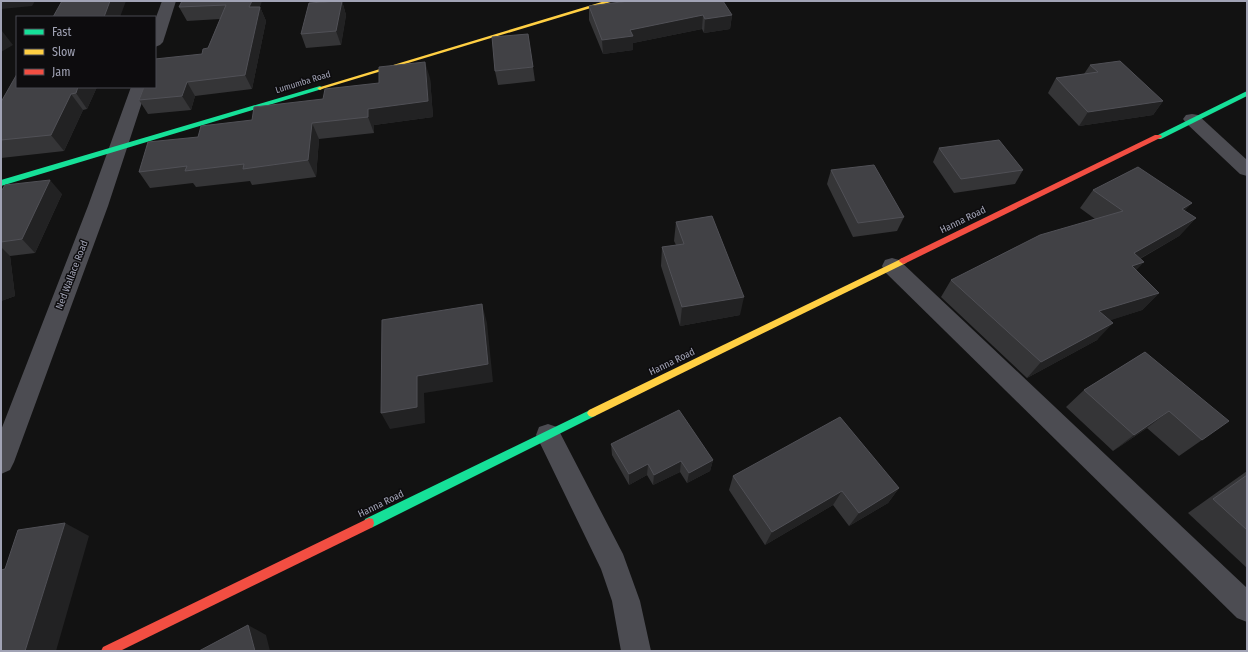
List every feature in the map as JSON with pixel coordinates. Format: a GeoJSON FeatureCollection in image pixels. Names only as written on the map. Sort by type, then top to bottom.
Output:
{"type":"FeatureCollection","features":[{"type":"Feature","properties":{"kind":"street"},"geometry":{"type":"LineString","coordinates":[[156,39],[169,1]]}},
{"type":"Feature","properties":{"kind":"street","name":"Lumumba Road"},"geometry":{"type":"LineString","coordinates":[[1,183],[611,1]]}},
{"type":"Feature","properties":{"kind":"street","name":"Ned Wallace Road"},"geometry":{"type":"LineString","coordinates":[[1,462],[98,206],[139,88]]}},
{"type":"Feature","properties":{"kind":"street","name":"Hanna Road"},"geometry":{"type":"LineString","coordinates":[[109,650],[1247,93]]}},
{"type":"Feature","properties":{"kind":"street"},"geometry":{"type":"LineString","coordinates":[[1192,119],[1247,170]]}},
{"type":"Feature","properties":{"kind":"street"},"geometry":{"type":"LineString","coordinates":[[892,266],[1247,608]]}},
{"type":"Feature","properties":{"kind":"street"},"geometry":{"type":"LineString","coordinates":[[548,435],[613,564],[626,601],[636,651]]}},
{"type":"Feature","properties":{"kind":"building"},"geometry":{"type":"Polygon","coordinates":[[[62,1],[110,1],[104,16],[54,16],[62,1]]]}},
{"type":"Feature","properties":{"kind":"building"},"geometry":{"type":"Polygon","coordinates":[[[182,1],[252,1],[249,7],[260,7],[245,75],[187,82],[182,96],[139,100],[144,88],[156,88],[156,59],[202,54],[203,49],[208,48],[226,5],[179,7],[182,1]]]}},
{"type":"Feature","properties":{"kind":"building"},"geometry":{"type":"Polygon","coordinates":[[[342,1],[336,31],[301,34],[309,3],[342,1]]]}},
{"type":"Feature","properties":{"kind":"building"},"geometry":{"type":"Polygon","coordinates":[[[629,1],[723,1],[732,15],[705,19],[703,15],[630,30],[633,36],[602,40],[589,6],[629,1]]]}},
{"type":"Feature","properties":{"kind":"building"},"geometry":{"type":"Polygon","coordinates":[[[528,34],[533,67],[495,71],[492,37],[528,34]]]}},
{"type":"Feature","properties":{"kind":"building"},"geometry":{"type":"Polygon","coordinates":[[[1120,61],[1163,101],[1088,112],[1056,78],[1098,72],[1090,65],[1120,61]]]}},
{"type":"Feature","properties":{"kind":"building"},"geometry":{"type":"Polygon","coordinates":[[[425,62],[428,101],[368,109],[368,117],[312,123],[308,160],[243,169],[244,164],[185,171],[187,166],[139,172],[148,142],[198,137],[201,126],[252,120],[254,107],[323,99],[325,89],[379,83],[379,67],[425,62]]]}},
{"type":"Feature","properties":{"kind":"building"},"geometry":{"type":"Polygon","coordinates":[[[16,76],[16,88],[78,88],[76,93],[71,94],[51,135],[1,140],[1,102],[16,76]]]}},
{"type":"Feature","properties":{"kind":"building"},"geometry":{"type":"Polygon","coordinates":[[[999,140],[1023,170],[961,179],[939,148],[999,140]]]}},
{"type":"Feature","properties":{"kind":"building"},"geometry":{"type":"Polygon","coordinates":[[[874,165],[904,217],[858,223],[831,170],[874,165]]]}},
{"type":"Feature","properties":{"kind":"building"},"geometry":{"type":"Polygon","coordinates":[[[1138,167],[1192,203],[1182,209],[1196,218],[1134,253],[1144,262],[1132,266],[1159,293],[1099,311],[1113,323],[1041,362],[951,280],[1040,235],[1123,211],[1093,190],[1138,167]]]}},
{"type":"Feature","properties":{"kind":"building"},"geometry":{"type":"Polygon","coordinates":[[[50,180],[22,239],[1,242],[1,190],[5,185],[50,180]]]}},
{"type":"Feature","properties":{"kind":"building"},"geometry":{"type":"Polygon","coordinates":[[[712,216],[744,297],[682,307],[662,247],[684,244],[676,222],[712,216]]]}},
{"type":"Feature","properties":{"kind":"building"},"geometry":{"type":"Polygon","coordinates":[[[482,304],[488,364],[417,376],[417,407],[381,413],[382,320],[482,304]]]}},
{"type":"Feature","properties":{"kind":"building"},"geometry":{"type":"Polygon","coordinates":[[[1145,352],[1229,421],[1202,440],[1169,411],[1134,435],[1084,390],[1145,352]]]}},
{"type":"Feature","properties":{"kind":"building"},"geometry":{"type":"Polygon","coordinates":[[[679,410],[713,460],[689,473],[681,461],[654,475],[648,464],[629,474],[611,444],[679,410]]]}},
{"type":"Feature","properties":{"kind":"building"},"geometry":{"type":"Polygon","coordinates":[[[840,417],[899,488],[859,513],[842,491],[772,532],[733,476],[840,417]]]}},
{"type":"Feature","properties":{"kind":"building"},"geometry":{"type":"Polygon","coordinates":[[[1247,475],[1247,530],[1213,499],[1247,475]]]}},
{"type":"Feature","properties":{"kind":"building"},"geometry":{"type":"Polygon","coordinates":[[[65,523],[25,651],[1,651],[1,570],[5,569],[18,530],[65,523]]]}},
{"type":"Feature","properties":{"kind":"building"},"geometry":{"type":"Polygon","coordinates":[[[248,625],[255,651],[199,651],[248,625]]]}},
{"type":"Feature","properties":{"kind":"traffic: fast"},"geometry":{"type":"LineString","coordinates":[[1,183],[320,88]]}},
{"type":"Feature","properties":{"kind":"traffic: fast"},"geometry":{"type":"LineString","coordinates":[[1158,137],[1247,93]]}},
{"type":"Feature","properties":{"kind":"traffic: fast"},"geometry":{"type":"LineString","coordinates":[[369,523],[592,413]]}},
{"type":"Feature","properties":{"kind":"traffic: slow"},"geometry":{"type":"LineString","coordinates":[[320,88],[611,1]]}},
{"type":"Feature","properties":{"kind":"traffic: slow"},"geometry":{"type":"LineString","coordinates":[[592,413],[903,261]]}},
{"type":"Feature","properties":{"kind":"traffic: jam"},"geometry":{"type":"LineString","coordinates":[[903,261],[1158,137]]}},
{"type":"Feature","properties":{"kind":"traffic: jam"},"geometry":{"type":"LineString","coordinates":[[107,651],[369,523]]}}]}
